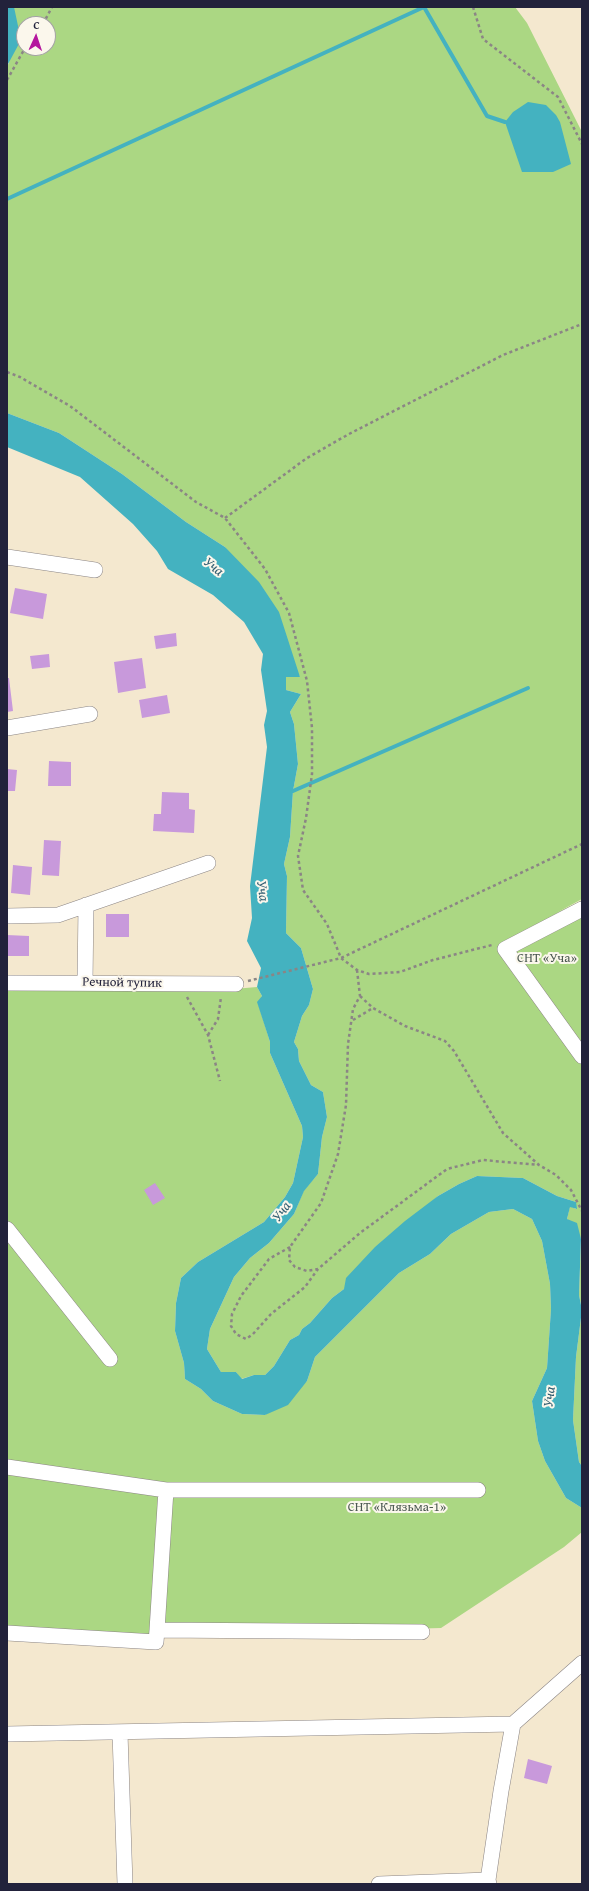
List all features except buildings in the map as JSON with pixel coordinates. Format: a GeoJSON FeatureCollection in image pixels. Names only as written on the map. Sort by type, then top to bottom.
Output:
{"type":"FeatureCollection","features":[{"type":"Feature","properties":{"kind":"street"},"geometry":{"type":"LineString","coordinates":[[7,557],[95,570]]}},
{"type":"Feature","properties":{"kind":"street"},"geometry":{"type":"LineString","coordinates":[[7,728],[90,714]]}},
{"type":"Feature","properties":{"kind":"street"},"geometry":{"type":"LineString","coordinates":[[7,916],[58,915],[208,863]]}},
{"type":"Feature","properties":{"kind":"street"},"geometry":{"type":"LineString","coordinates":[[85,983],[86,905]]}},
{"type":"Feature","properties":{"kind":"street"},"geometry":{"type":"LineString","coordinates":[[582,909],[505,949],[582,1056]]}},
{"type":"Feature","properties":{"kind":"street","name":"Речной тупик"},"geometry":{"type":"LineString","coordinates":[[7,983],[180,985],[229,984]]}},
{"type":"Feature","properties":{"kind":"street"},"geometry":{"type":"LineString","coordinates":[[7,1229],[110,1359]]}},
{"type":"Feature","properties":{"kind":"street"},"geometry":{"type":"LineString","coordinates":[[7,1467],[166,1490],[478,1490]]}},
{"type":"Feature","properties":{"kind":"street"},"geometry":{"type":"LineString","coordinates":[[7,1633],[156,1642],[166,1490]]}},
{"type":"Feature","properties":{"kind":"street"},"geometry":{"type":"LineString","coordinates":[[157,1630],[422,1632]]}},
{"type":"Feature","properties":{"kind":"street"},"geometry":{"type":"LineString","coordinates":[[379,1884],[489,1882],[501,1791],[514,1724],[582,1663]]}},
{"type":"Feature","properties":{"kind":"street"},"geometry":{"type":"LineString","coordinates":[[7,1734],[120,1733],[514,1724]]}},
{"type":"Feature","properties":{"kind":"street"},"geometry":{"type":"LineString","coordinates":[[120,1733],[125,1884]]}},
{"type":"Feature","properties":{"kind":"path"},"geometry":{"type":"LineString","coordinates":[[47,16],[52,7]]}},
{"type":"Feature","properties":{"kind":"path"},"geometry":{"type":"LineString","coordinates":[[473,7],[483,39],[558,97],[582,144]]}},
{"type":"Feature","properties":{"kind":"path"},"geometry":{"type":"LineString","coordinates":[[7,80],[20,56]]}},
{"type":"Feature","properties":{"kind":"path"},"geometry":{"type":"LineString","coordinates":[[225,518],[307,458],[349,434],[503,355],[582,324]]}},
{"type":"Feature","properties":{"kind":"path"},"geometry":{"type":"LineString","coordinates":[[7,372],[20,377],[70,406],[196,502],[225,518],[265,569],[289,613],[307,681],[312,728],[312,774],[306,818],[298,856],[303,890],[327,924],[340,958],[357,970],[369,974],[400,972],[433,960],[493,945],[505,949]]}},
{"type":"Feature","properties":{"kind":"path"},"geometry":{"type":"LineString","coordinates":[[208,1035],[218,1019],[229,984],[309,967],[340,958],[582,844]]}},
{"type":"Feature","properties":{"kind":"path"},"geometry":{"type":"LineString","coordinates":[[357,970],[360,996],[353,1009],[348,1044],[346,1105],[338,1154],[321,1203],[290,1247],[269,1259],[241,1296],[232,1314],[231,1326],[236,1334],[246,1339],[253,1334],[271,1314],[305,1287],[318,1269],[360,1233],[447,1169],[483,1160],[539,1165]]}},
{"type":"Feature","properties":{"kind":"path"},"geometry":{"type":"LineString","coordinates":[[180,985],[208,1035],[220,1081]]}},
{"type":"Feature","properties":{"kind":"path"},"geometry":{"type":"LineString","coordinates":[[360,996],[373,1008],[405,1026],[445,1041],[454,1051],[503,1133],[539,1165],[556,1175],[571,1190],[582,1211]]}},
{"type":"Feature","properties":{"kind":"path"},"geometry":{"type":"LineString","coordinates":[[352,1020],[373,1008]]}},
{"type":"Feature","properties":{"kind":"path"},"geometry":{"type":"LineString","coordinates":[[290,1247],[289,1260],[295,1267],[307,1271],[318,1269]]}},
{"type":"Feature","properties":{"kind":"green space","name":"СНТ «Уча»"},"geometry":{"type":"Polygon","coordinates":[[[14,7],[515,7],[527,23],[582,132],[582,899],[556,913],[582,900],[582,1310],[579,1295],[581,1239],[567,1219],[570,1206],[576,1209],[576,1202],[557,1196],[523,1178],[477,1176],[438,1196],[344,1289],[332,1298],[310,1323],[302,1329],[299,1335],[290,1340],[274,1366],[265,1375],[254,1375],[241,1379],[236,1372],[221,1372],[207,1349],[210,1329],[234,1277],[250,1258],[269,1243],[294,1214],[304,1190],[318,1174],[322,1137],[327,1117],[323,1092],[311,1085],[299,1061],[298,1049],[294,1042],[302,1016],[309,1005],[313,989],[301,948],[286,933],[287,876],[284,864],[290,837],[293,791],[298,764],[294,724],[290,712],[301,694],[286,690],[286,677],[300,677],[225,547],[186,522],[122,474],[59,433],[7,413],[7,66],[9,63],[14,7]]]}},
{"type":"Feature","properties":{"kind":"green space","name":"СНТ «Клязьма-1»"},"geometry":{"type":"Polygon","coordinates":[[[257,987],[262,996],[258,1003],[270,1042],[270,1053],[302,1126],[303,1137],[293,1183],[285,1197],[264,1222],[198,1262],[181,1278],[176,1303],[175,1331],[184,1363],[185,1379],[201,1389],[213,1401],[242,1414],[265,1415],[307,1381],[315,1357],[399,1273],[430,1254],[451,1234],[489,1212],[513,1209],[532,1219],[542,1241],[550,1284],[551,1309],[547,1368],[532,1401],[538,1441],[545,1461],[566,1498],[582,1508],[582,1532],[564,1547],[441,1628],[146,1636],[7,1637],[7,990],[222,990],[257,987]]]}},
{"type":"Feature","properties":{"kind":"green space"},"geometry":{"type":"Polygon","coordinates":[[[582,1310],[582,1466],[579,1462],[573,1420],[576,1357],[582,1310]]]}},
{"type":"Feature","properties":{"kind":"water"},"geometry":{"type":"Polygon","coordinates":[[[7,7],[14,7],[16,16],[16,49],[7,66],[7,7]]]}},
{"type":"Feature","properties":{"kind":"water"},"geometry":{"type":"Polygon","coordinates":[[[528,102],[546,105],[556,115],[560,122],[571,164],[553,172],[522,172],[505,122],[513,112],[528,102]]]}},
{"type":"Feature","properties":{"kind":"water","name":"Уча"},"geometry":{"type":"Polygon","coordinates":[[[7,413],[59,433],[122,474],[186,522],[225,547],[259,582],[279,612],[300,677],[286,677],[286,690],[301,694],[290,712],[294,724],[298,764],[293,791],[290,837],[284,864],[287,876],[286,933],[301,948],[313,989],[309,1005],[302,1016],[294,1042],[298,1049],[299,1061],[311,1085],[323,1092],[327,1117],[322,1137],[318,1174],[304,1191],[294,1214],[269,1243],[250,1258],[234,1277],[210,1329],[207,1349],[221,1372],[236,1372],[242,1379],[254,1375],[265,1375],[274,1366],[290,1340],[299,1335],[302,1329],[310,1323],[332,1298],[344,1289],[346,1278],[375,1247],[405,1221],[438,1196],[477,1176],[523,1178],[557,1196],[576,1202],[577,1209],[570,1207],[567,1219],[577,1223],[581,1239],[579,1295],[582,1310],[576,1357],[573,1420],[579,1462],[582,1466],[582,1508],[566,1498],[545,1461],[538,1441],[532,1401],[547,1368],[551,1309],[550,1284],[542,1241],[532,1219],[513,1209],[489,1212],[451,1234],[430,1254],[399,1273],[315,1357],[307,1381],[288,1405],[265,1415],[242,1414],[213,1401],[201,1389],[185,1379],[184,1363],[175,1331],[176,1303],[181,1278],[198,1262],[264,1222],[285,1197],[293,1183],[303,1137],[302,1126],[270,1053],[270,1042],[257,1002],[262,996],[257,987],[261,968],[247,941],[252,918],[250,886],[267,747],[264,725],[267,711],[261,670],[263,654],[244,622],[213,595],[168,569],[157,551],[133,524],[80,477],[7,447],[7,413]]]}},
{"type":"Feature","properties":{"kind":"waterway"},"geometry":{"type":"LineString","coordinates":[[7,199],[424,7],[487,116],[505,122]]}},
{"type":"Feature","properties":{"kind":"waterway"},"geometry":{"type":"LineString","coordinates":[[293,791],[528,688]]}}]}
